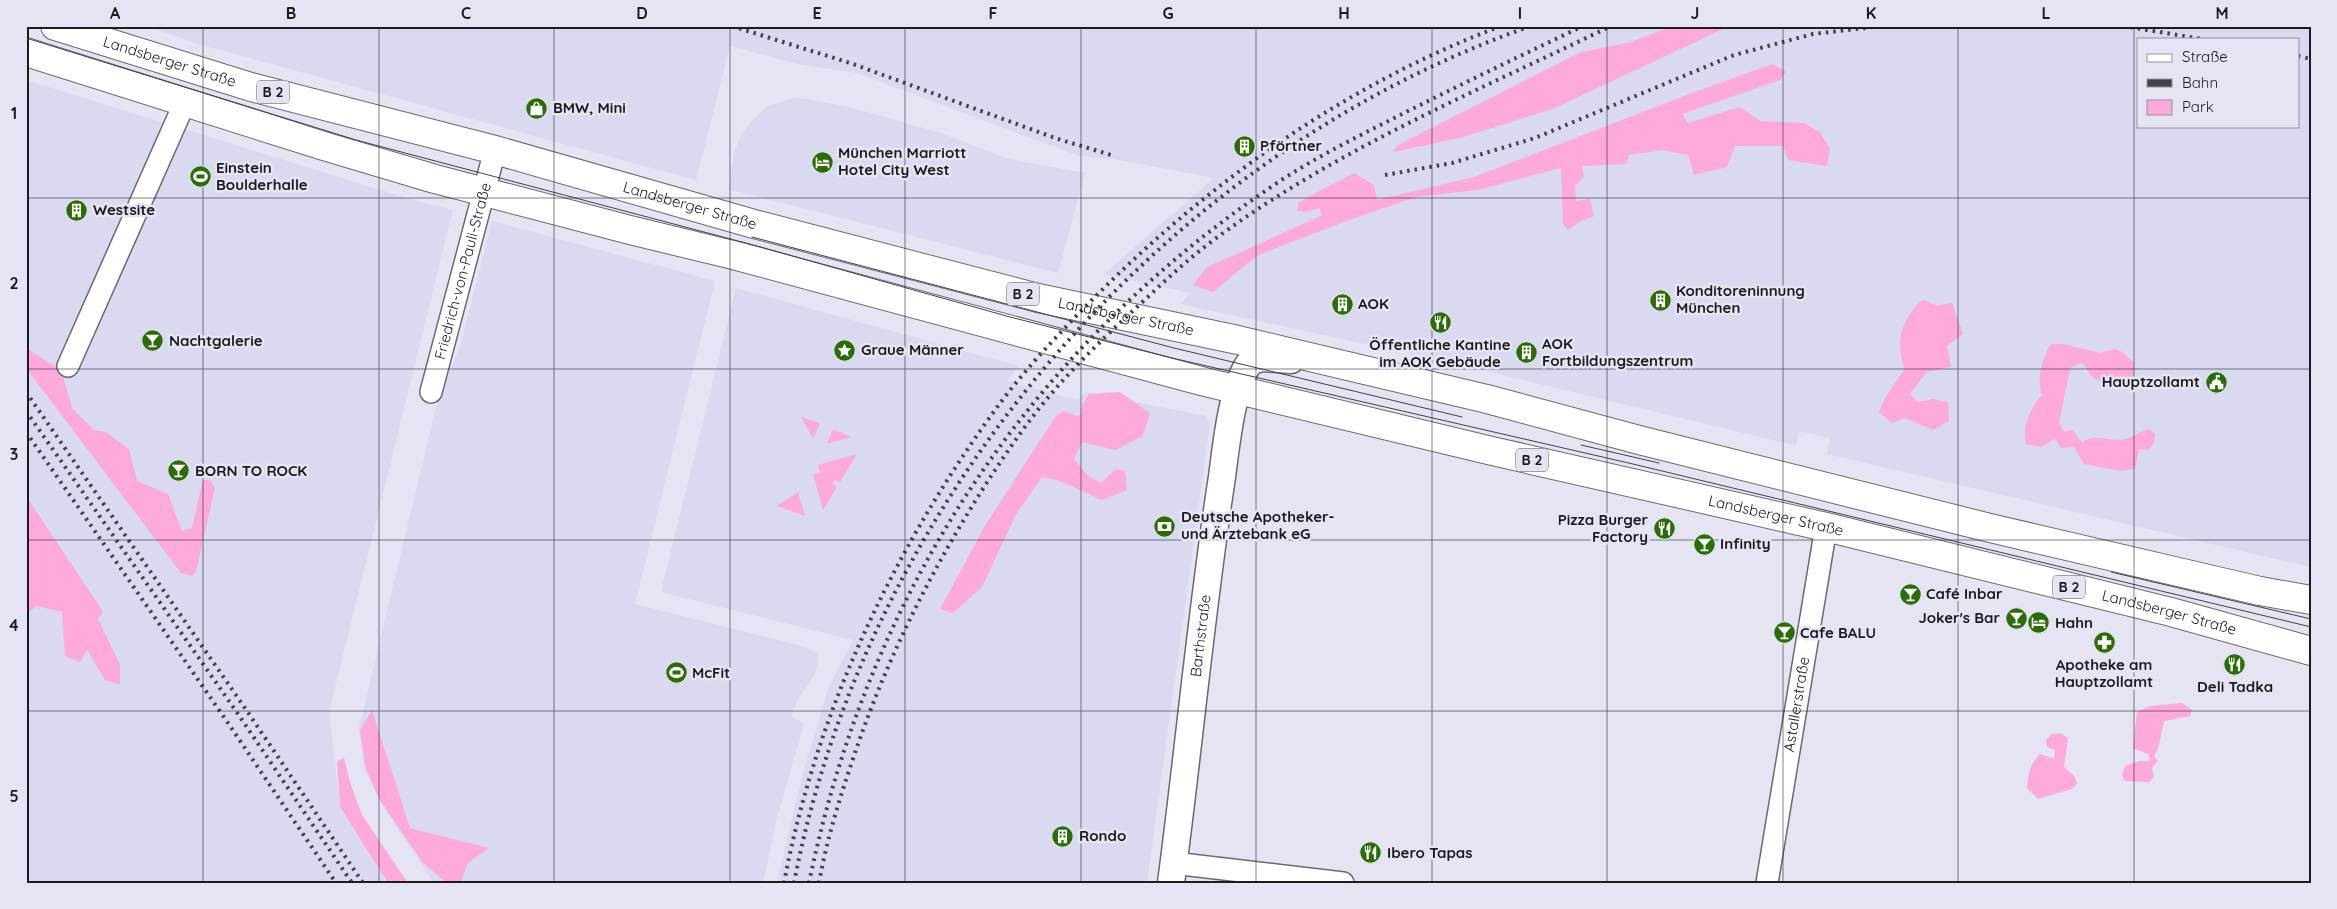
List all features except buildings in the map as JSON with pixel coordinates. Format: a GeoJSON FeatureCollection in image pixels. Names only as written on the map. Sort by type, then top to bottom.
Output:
{"type":"FeatureCollection","features":[{"type":"Feature","properties":{"kind":"main road","name":"Landsberger Straße"},"geometry":{"type":"LineString","coordinates":[[54,26],[252,87],[495,150],[754,224],[1038,298],[1332,362],[1487,399],[1639,440],[1990,528],[2260,591],[2311,600]]}},
{"type":"Feature","properties":{"kind":"main road","name":"Landsberger Straße"},"geometry":{"type":"LineString","coordinates":[[26,52],[326,147],[483,192],[733,255],[1238,390],[1501,453],[1826,527],[2172,612],[2311,651]]}},
{"type":"Feature","properties":{"kind":"street"},"geometry":{"type":"LineString","coordinates":[[68,366],[185,102]]}},
{"type":"Feature","properties":{"kind":"street","name":"Friedrich-von-Pauli-Straße"},"geometry":{"type":"LineString","coordinates":[[431,392],[495,150]]}},
{"type":"Feature","properties":{"kind":"street","name":"Landsberger Straße"},"geometry":{"type":"LineString","coordinates":[[1238,390],[1248,365],[1256,358],[1332,362]]}},
{"type":"Feature","properties":{"kind":"street","name":"Barthstraße"},"geometry":{"type":"LineString","coordinates":[[1172,873],[1191,727],[1197,652],[1228,434],[1238,390]]}},
{"type":"Feature","properties":{"kind":"street","name":"Astallerstraße"},"geometry":{"type":"LineString","coordinates":[[1767,883],[1826,527]]}},
{"type":"Feature","properties":{"kind":"street"},"geometry":{"type":"LineString","coordinates":[[1172,873],[1343,883]]}},
{"type":"Feature","properties":{"kind":"shaded area"},"geometry":{"type":"Polygon","coordinates":[[[146,26],[2311,26],[2311,567],[1827,454],[1830,438],[1799,431],[1796,445],[1781,442],[1448,362],[1180,304],[1190,293],[1104,274],[1214,178],[1114,159],[1079,156],[857,73],[802,65],[730,46],[696,180],[198,44],[146,26]]]}},
{"type":"Feature","properties":{"kind":"shaded area"},"geometry":{"type":"Polygon","coordinates":[[[26,80],[413,200],[453,210],[329,712],[340,807],[388,883],[26,883],[26,80]]]}},
{"type":"Feature","properties":{"kind":"shaded area"},"geometry":{"type":"Polygon","coordinates":[[[792,98],[808,99],[853,108],[941,133],[1000,156],[1085,173],[1058,273],[728,189],[735,151],[741,134],[768,106],[792,98]]]}},
{"type":"Feature","properties":{"kind":"shaded area"},"geometry":{"type":"Polygon","coordinates":[[[492,221],[715,281],[635,604],[806,647],[817,654],[818,664],[815,674],[797,701],[791,716],[804,724],[777,818],[763,883],[434,883],[382,805],[364,770],[359,728],[438,399],[460,347],[492,221]]]}},
{"type":"Feature","properties":{"kind":"shaded area"},"geometry":{"type":"Polygon","coordinates":[[[736,288],[1019,366],[1007,381],[1077,400],[1086,392],[1206,416],[1210,423],[1147,883],[777,883],[801,780],[829,686],[853,640],[661,592],[736,288]]]}},
{"type":"Feature","properties":{"kind":"green space"},"geometry":{"type":"Polygon","coordinates":[[[1673,26],[1727,27],[1555,108],[1460,138],[1393,152],[1398,145],[1581,52],[1631,42],[1673,26]]]}},
{"type":"Feature","properties":{"kind":"green space"},"geometry":{"type":"Polygon","coordinates":[[[1772,64],[1786,71],[1780,80],[1682,114],[1688,123],[1740,107],[1760,121],[1804,123],[1820,132],[1830,149],[1827,166],[1788,160],[1783,146],[1735,146],[1727,167],[1694,175],[1688,155],[1662,150],[1629,155],[1626,164],[1582,166],[1584,177],[1575,186],[1576,201],[1590,199],[1594,216],[1581,221],[1568,230],[1563,224],[1561,168],[1477,190],[1416,197],[1258,255],[1213,292],[1193,285],[1207,267],[1321,216],[1320,208],[1305,212],[1297,211],[1299,202],[1354,173],[1374,185],[1377,200],[1474,177],[1772,64]]]}},
{"type":"Feature","properties":{"kind":"green space"},"geometry":{"type":"Polygon","coordinates":[[[1924,300],[1937,306],[1952,303],[1963,334],[1947,346],[1951,367],[1927,372],[1910,394],[1918,402],[1933,399],[1948,402],[1949,421],[1933,430],[1905,418],[1892,423],[1879,412],[1885,398],[1904,370],[1900,352],[1901,333],[1910,313],[1924,300]]]}},
{"type":"Feature","properties":{"kind":"green space"},"geometry":{"type":"Polygon","coordinates":[[[2051,344],[2064,344],[2100,353],[2114,349],[2122,352],[2134,363],[2134,376],[2125,381],[2110,384],[2091,376],[2082,363],[2070,368],[2059,423],[2064,432],[2072,430],[2082,442],[2091,438],[2123,440],[2149,429],[2155,434],[2154,443],[2149,450],[2139,449],[2135,469],[2121,471],[2084,464],[2074,447],[2061,448],[2055,439],[2041,447],[2026,444],[2026,424],[2034,406],[2042,395],[2040,389],[2041,369],[2051,344]]]}},
{"type":"Feature","properties":{"kind":"green space"},"geometry":{"type":"Polygon","coordinates":[[[26,348],[61,370],[72,408],[94,430],[106,432],[129,449],[137,481],[168,494],[182,531],[192,528],[203,480],[210,480],[215,488],[196,571],[192,576],[181,573],[26,368],[26,348]]]}},
{"type":"Feature","properties":{"kind":"green space"},"geometry":{"type":"Polygon","coordinates":[[[1120,392],[1150,413],[1143,436],[1116,450],[1082,442],[1074,459],[1088,476],[1101,483],[1116,469],[1125,471],[1127,490],[1102,500],[1057,480],[1042,477],[1016,514],[982,587],[953,613],[940,609],[986,524],[1056,416],[1063,411],[1077,416],[1081,414],[1082,405],[1089,394],[1120,392]]]}},
{"type":"Feature","properties":{"kind":"green space"},"geometry":{"type":"Polygon","coordinates":[[[801,417],[820,423],[813,439],[801,417]]]}},
{"type":"Feature","properties":{"kind":"green space"},"geometry":{"type":"Polygon","coordinates":[[[833,429],[851,437],[827,444],[833,429]]]}},
{"type":"Feature","properties":{"kind":"green space"},"geometry":{"type":"Polygon","coordinates":[[[857,454],[840,482],[835,480],[832,484],[837,487],[823,510],[813,474],[820,473],[818,465],[857,454]]]}},
{"type":"Feature","properties":{"kind":"green space"},"geometry":{"type":"Polygon","coordinates":[[[798,492],[805,516],[777,506],[798,492]]]}},
{"type":"Feature","properties":{"kind":"green space"},"geometry":{"type":"Polygon","coordinates":[[[26,496],[103,612],[98,619],[120,665],[120,685],[105,680],[87,650],[80,662],[65,656],[62,612],[37,606],[26,614],[26,496]]]}},
{"type":"Feature","properties":{"kind":"green space"},"geometry":{"type":"Polygon","coordinates":[[[2182,703],[2192,710],[2190,716],[2164,721],[2158,749],[2154,756],[2158,761],[2152,768],[2154,777],[2149,782],[2125,781],[2122,775],[2125,766],[2139,761],[2151,761],[2148,754],[2133,748],[2137,712],[2150,706],[2182,703]]]}},
{"type":"Feature","properties":{"kind":"green space"},"geometry":{"type":"Polygon","coordinates":[[[372,710],[410,828],[489,848],[468,863],[460,883],[447,883],[423,863],[380,800],[366,769],[360,730],[372,710]]]}},
{"type":"Feature","properties":{"kind":"green space"},"geometry":{"type":"Polygon","coordinates":[[[2060,733],[2068,738],[2064,767],[2075,777],[2077,784],[2072,789],[2038,799],[2027,788],[2030,770],[2040,754],[2054,759],[2055,750],[2047,747],[2046,740],[2052,734],[2060,733]]]}},
{"type":"Feature","properties":{"kind":"green space"},"geometry":{"type":"Polygon","coordinates":[[[344,758],[350,782],[362,815],[408,883],[388,883],[340,807],[337,761],[344,758]]]}},
{"type":"Feature","properties":{"kind":"tram line"},"geometry":{"type":"LineString","coordinates":[[26,38],[356,140],[757,246],[1010,317],[1172,358],[1633,464],[2311,627]]}},
{"type":"Feature","properties":{"kind":"tram line"},"geometry":{"type":"LineString","coordinates":[[752,237],[1174,348],[1462,417]]}},
{"type":"Feature","properties":{"kind":"tram line"},"geometry":{"type":"LineString","coordinates":[[1581,445],[1659,463]]}},
{"type":"Feature","properties":{"kind":"tram line"},"geometry":{"type":"LineString","coordinates":[[2111,572],[2311,619]]}},
{"type":"Feature","properties":{"kind":"railway"},"geometry":{"type":"LineString","coordinates":[[732,26],[853,64],[1055,138],[1111,155]]}},
{"type":"Feature","properties":{"kind":"railway"},"geometry":{"type":"LineString","coordinates":[[784,883],[798,819],[816,756],[864,633],[893,573],[926,516],[961,460],[998,406],[1018,381],[1072,321],[1128,265],[1225,182],[1276,145],[1330,110],[1442,50],[1501,26]]}},
{"type":"Feature","properties":{"kind":"railway"},"geometry":{"type":"LineString","coordinates":[[794,883],[832,742],[888,606],[962,478],[1052,359],[1155,253],[1271,160],[1397,84],[1531,26]]}},
{"type":"Feature","properties":{"kind":"railway"},"geometry":{"type":"LineString","coordinates":[[809,883],[836,775],[873,673],[919,576],[974,484],[1037,398],[1110,319],[1191,247],[1280,181],[1359,136],[1583,26]]}},
{"type":"Feature","properties":{"kind":"railway"},"geometry":{"type":"LineString","coordinates":[[1385,175],[1452,163],[1535,138],[1734,55],[1813,34],[1882,26]]}},
{"type":"Feature","properties":{"kind":"railway"},"geometry":{"type":"LineString","coordinates":[[2123,26],[2196,38]]}},
{"type":"Feature","properties":{"kind":"railway"},"geometry":{"type":"LineString","coordinates":[[819,883],[840,797],[870,712],[898,645],[930,579],[986,484],[1025,427],[1062,381],[1112,331],[1198,252],[1261,207],[1308,177],[1407,124],[1609,27]]}},
{"type":"Feature","properties":{"kind":"railway"},"geometry":{"type":"LineString","coordinates":[[2300,56],[2311,59]]}},
{"type":"Feature","properties":{"kind":"railway"},"geometry":{"type":"LineString","coordinates":[[26,392],[247,711],[363,883]]}},
{"type":"Feature","properties":{"kind":"railway"},"geometry":{"type":"LineString","coordinates":[[26,411],[238,714],[352,883]]}},
{"type":"Feature","properties":{"kind":"railway"},"geometry":{"type":"LineString","coordinates":[[26,432],[226,720],[336,883]]}},
{"type":"Feature","properties":{"kind":"place","name":"BMW, Mini"},"geometry":{"type":"Point","coordinates":[537,108]}},
{"type":"Feature","properties":{"kind":"place","name":"Pförtner"},"geometry":{"type":"Point","coordinates":[1244,146]}},
{"type":"Feature","properties":{"kind":"place","name":"München Marriott Hotel City West"},"geometry":{"type":"Point","coordinates":[822,162]}},
{"type":"Feature","properties":{"kind":"place","name":"Einstein Boulderhalle"},"geometry":{"type":"Point","coordinates":[200,177]}},
{"type":"Feature","properties":{"kind":"place","name":"Westsite"},"geometry":{"type":"Point","coordinates":[77,210]}},
{"type":"Feature","properties":{"kind":"place","name":"Konditoreninnung München"},"geometry":{"type":"Point","coordinates":[1660,300]}},
{"type":"Feature","properties":{"kind":"place","name":"AOK"},"geometry":{"type":"Point","coordinates":[1342,304]}},
{"type":"Feature","properties":{"kind":"place","name":"Öffentliche Kantine im AOK Gebäude"},"geometry":{"type":"Point","coordinates":[1440,322]}},
{"type":"Feature","properties":{"kind":"place","name":"Nachtgalerie"},"geometry":{"type":"Point","coordinates":[153,341]}},
{"type":"Feature","properties":{"kind":"place","name":"Graue Männer"},"geometry":{"type":"Point","coordinates":[845,350]}},
{"type":"Feature","properties":{"kind":"place","name":"AOK Fortbildungszentrum"},"geometry":{"type":"Point","coordinates":[1526,353]}},
{"type":"Feature","properties":{"kind":"place","name":"Hauptzollamt"},"geometry":{"type":"Point","coordinates":[2216,382]}},
{"type":"Feature","properties":{"kind":"place","name":"BORN TO ROCK"},"geometry":{"type":"Point","coordinates":[179,471]}},
{"type":"Feature","properties":{"kind":"place","name":"Deutsche Apotheker- und Ärztebank eG"},"geometry":{"type":"Point","coordinates":[1165,526]}},
{"type":"Feature","properties":{"kind":"place","name":"Pizza Burger Factory"},"geometry":{"type":"Point","coordinates":[1664,529]}},
{"type":"Feature","properties":{"kind":"place","name":"Infinity"},"geometry":{"type":"Point","coordinates":[1704,544]}},
{"type":"Feature","properties":{"kind":"place","name":"Café Inbar"},"geometry":{"type":"Point","coordinates":[1910,594]}},
{"type":"Feature","properties":{"kind":"place","name":"Joker's Bar"},"geometry":{"type":"Point","coordinates":[2016,618]}},
{"type":"Feature","properties":{"kind":"place","name":"Hahn"},"geometry":{"type":"Point","coordinates":[2039,623]}},
{"type":"Feature","properties":{"kind":"place","name":"Cafe BALU"},"geometry":{"type":"Point","coordinates":[1784,633]}},
{"type":"Feature","properties":{"kind":"place","name":"Apotheke am Hauptzollamt"},"geometry":{"type":"Point","coordinates":[2104,642]}},
{"type":"Feature","properties":{"kind":"place","name":"Deli Tadka"},"geometry":{"type":"Point","coordinates":[2235,664]}},
{"type":"Feature","properties":{"kind":"place","name":"McFit"},"geometry":{"type":"Point","coordinates":[676,673]}},
{"type":"Feature","properties":{"kind":"place","name":"Rondo"},"geometry":{"type":"Point","coordinates":[1063,836]}},
{"type":"Feature","properties":{"kind":"place","name":"Ibero Tapas"},"geometry":{"type":"Point","coordinates":[1371,853]}}]}
